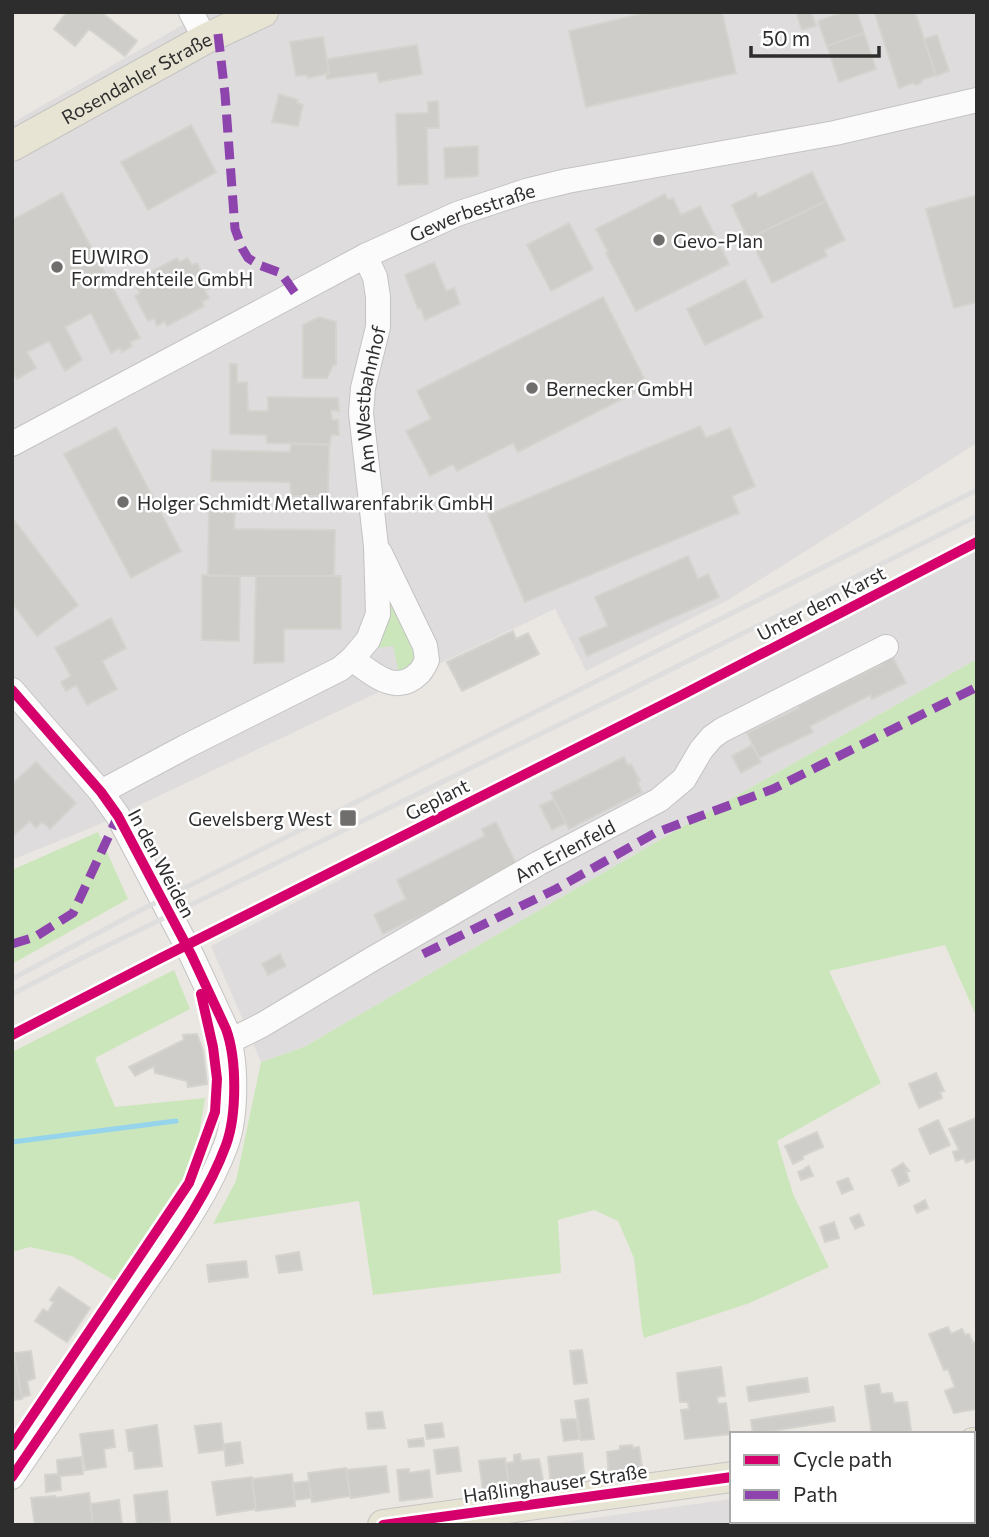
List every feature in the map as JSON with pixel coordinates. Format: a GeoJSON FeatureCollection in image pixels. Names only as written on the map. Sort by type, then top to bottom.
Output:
{"type":"FeatureCollection","features":[{"type":"Feature","properties":{"kind":"main road","name":"Rosendahler Straße"},"geometry":{"type":"LineString","coordinates":[[12,146],[205,40],[262,12]]}},
{"type":"Feature","properties":{"kind":"main road","name":"Haßlinghauser Straße"},"geometry":{"type":"LineString","coordinates":[[383,1525],[730,1476]]}},
{"type":"Feature","properties":{"kind":"street"},"geometry":{"type":"LineString","coordinates":[[191,12],[205,40]]}},
{"type":"Feature","properties":{"kind":"street","name":"Gewerbestraße"},"geometry":{"type":"LineString","coordinates":[[12,444],[365,256],[457,214],[567,181],[835,133],[977,100]]}},
{"type":"Feature","properties":{"kind":"street","name":"Am Westbahnhof"},"geometry":{"type":"LineString","coordinates":[[101,792],[340,669],[368,640],[378,614],[376,546],[361,413],[363,388],[378,327],[378,297],[375,277],[365,256]]}},
{"type":"Feature","properties":{"kind":"street","name":"Am Westbahnhof"},"geometry":{"type":"LineString","coordinates":[[352,659],[382,680],[396,684],[418,674],[427,660],[425,646],[376,546]]}},
{"type":"Feature","properties":{"kind":"street","name":"Am Erlenfeld"},"geometry":{"type":"LineString","coordinates":[[230,1041],[262,1025],[539,863],[659,800],[684,779],[701,750],[722,730],[886,647]]}},
{"type":"Feature","properties":{"kind":"street","name":"In den Weiden"},"geometry":{"type":"LineString","coordinates":[[12,690],[101,792],[118,816],[204,981],[230,1041],[234,1080],[227,1142],[211,1183],[12,1477]]}},
{"type":"Feature","properties":{"kind":"shaded area"},"geometry":{"type":"Polygon","coordinates":[[[205,12],[977,12],[977,443],[728,600],[586,671],[555,609],[93,827],[12,860],[12,123],[205,12]]]}},
{"type":"Feature","properties":{"kind":"shaded area"},"geometry":{"type":"Polygon","coordinates":[[[977,551],[977,659],[304,1047],[261,1062],[211,946],[977,551]]]}},
{"type":"Feature","properties":{"kind":"shaded area"},"geometry":{"type":"Polygon","coordinates":[[[975,1466],[977,1525],[549,1524],[730,1499],[730,1523],[975,1523],[975,1466]]]}},
{"type":"Feature","properties":{"kind":"green space"},"geometry":{"type":"Polygon","coordinates":[[[389,599],[419,658],[399,674],[393,646],[377,648],[389,599]]]}},
{"type":"Feature","properties":{"kind":"green space"},"geometry":{"type":"Polygon","coordinates":[[[977,659],[977,1018],[945,945],[829,971],[881,1083],[777,1141],[793,1194],[829,1267],[750,1303],[644,1338],[634,1258],[618,1221],[594,1210],[558,1220],[561,1273],[373,1295],[359,1201],[213,1224],[236,1181],[261,1062],[304,1047],[977,659]]]}},
{"type":"Feature","properties":{"kind":"green space"},"geometry":{"type":"Polygon","coordinates":[[[98,832],[128,899],[12,964],[12,870],[98,832]]]}},
{"type":"Feature","properties":{"kind":"green space"},"geometry":{"type":"Polygon","coordinates":[[[174,970],[190,1009],[95,1058],[115,1107],[205,1098],[197,1147],[173,1204],[117,1282],[72,1256],[30,1247],[12,1252],[12,1052],[174,970]]]}},
{"type":"Feature","properties":{"kind":"building"},"geometry":{"type":"Polygon","coordinates":[[[67,12],[101,12],[137,41],[125,56],[89,29],[75,46],[54,29],[67,12]]]}},
{"type":"Feature","properties":{"kind":"building"},"geometry":{"type":"Polygon","coordinates":[[[649,12],[722,12],[736,73],[586,107],[569,31],[649,12]]]}},
{"type":"Feature","properties":{"kind":"building"},"geometry":{"type":"Polygon","coordinates":[[[796,12],[811,12],[816,26],[802,30],[796,12]]]}},
{"type":"Feature","properties":{"kind":"building"},"geometry":{"type":"Polygon","coordinates":[[[844,12],[857,12],[864,33],[827,46],[818,21],[844,12]]]}},
{"type":"Feature","properties":{"kind":"building"},"geometry":{"type":"Polygon","coordinates":[[[915,12],[936,75],[916,85],[913,83],[899,88],[875,14],[915,12]]]}},
{"type":"Feature","properties":{"kind":"building"},"geometry":{"type":"Polygon","coordinates":[[[864,33],[876,69],[839,82],[827,46],[864,33]]]}},
{"type":"Feature","properties":{"kind":"building"},"geometry":{"type":"Polygon","coordinates":[[[937,35],[949,71],[936,76],[924,39],[937,35]]]}},
{"type":"Feature","properties":{"kind":"building"},"geometry":{"type":"Polygon","coordinates":[[[323,37],[329,73],[308,78],[307,75],[296,76],[290,42],[323,37]]]}},
{"type":"Feature","properties":{"kind":"building"},"geometry":{"type":"Polygon","coordinates":[[[417,45],[422,74],[379,82],[377,72],[327,79],[327,59],[417,45]]]}},
{"type":"Feature","properties":{"kind":"building"},"geometry":{"type":"Polygon","coordinates":[[[279,94],[298,100],[297,103],[303,105],[298,126],[272,122],[279,94]]]}},
{"type":"Feature","properties":{"kind":"building"},"geometry":{"type":"Polygon","coordinates":[[[438,101],[439,128],[427,128],[428,184],[398,185],[396,114],[428,113],[428,102],[438,101]]]}},
{"type":"Feature","properties":{"kind":"building"},"geometry":{"type":"Polygon","coordinates":[[[191,125],[216,172],[148,210],[121,162],[191,125]]]}},
{"type":"Feature","properties":{"kind":"building"},"geometry":{"type":"Polygon","coordinates":[[[478,146],[478,176],[445,178],[444,148],[478,146]]]}},
{"type":"Feature","properties":{"kind":"building"},"geometry":{"type":"Polygon","coordinates":[[[812,172],[826,201],[748,239],[732,205],[756,193],[758,198],[812,172]]]}},
{"type":"Feature","properties":{"kind":"building","name":"EUWIRO Formdrehteile GmbH"},"geometry":{"type":"Polygon","coordinates":[[[62,193],[140,338],[130,342],[132,346],[122,352],[120,348],[111,353],[91,313],[65,327],[82,360],[65,371],[49,341],[27,352],[36,368],[17,379],[12,370],[12,220],[62,193]]]}},
{"type":"Feature","properties":{"kind":"building","name":"Gevo-Plan"},"geometry":{"type":"Polygon","coordinates":[[[665,194],[668,200],[673,198],[681,215],[700,206],[729,264],[636,311],[596,229],[665,194]]]}},
{"type":"Feature","properties":{"kind":"building"},"geometry":{"type":"Polygon","coordinates":[[[977,195],[977,302],[954,308],[926,209],[977,195]]]}},
{"type":"Feature","properties":{"kind":"building"},"geometry":{"type":"Polygon","coordinates":[[[826,201],[845,240],[824,250],[827,256],[772,283],[750,238],[826,201]]]}},
{"type":"Feature","properties":{"kind":"building"},"geometry":{"type":"Polygon","coordinates":[[[569,223],[593,269],[551,291],[527,245],[569,223]]]}},
{"type":"Feature","properties":{"kind":"building"},"geometry":{"type":"Polygon","coordinates":[[[177,258],[180,262],[187,258],[192,265],[197,263],[209,288],[205,291],[209,298],[202,302],[204,306],[167,326],[165,321],[157,326],[154,318],[148,321],[135,296],[140,293],[136,286],[143,282],[141,277],[177,258]]]}},
{"type":"Feature","properties":{"kind":"building"},"geometry":{"type":"Polygon","coordinates":[[[434,262],[446,291],[454,288],[460,304],[425,320],[405,275],[434,262]]]}},
{"type":"Feature","properties":{"kind":"building"},"geometry":{"type":"Polygon","coordinates":[[[745,280],[763,317],[705,345],[687,309],[745,280]]]}},
{"type":"Feature","properties":{"kind":"building","name":"Bernecker GmbH"},"geometry":{"type":"Polygon","coordinates":[[[603,297],[648,386],[518,452],[513,443],[457,471],[453,464],[430,476],[406,431],[431,419],[417,391],[603,297]]]}},
{"type":"Feature","properties":{"kind":"building"},"geometry":{"type":"Polygon","coordinates":[[[319,317],[336,322],[336,365],[333,365],[327,378],[303,378],[303,325],[319,317]]]}},
{"type":"Feature","properties":{"kind":"building"},"geometry":{"type":"Polygon","coordinates":[[[230,364],[237,364],[237,383],[247,382],[248,411],[268,411],[268,397],[338,398],[339,411],[331,410],[332,420],[338,420],[339,435],[331,435],[330,444],[267,443],[266,435],[230,434],[230,364]]]}},
{"type":"Feature","properties":{"kind":"building"},"geometry":{"type":"Polygon","coordinates":[[[700,426],[706,438],[730,428],[755,486],[732,496],[739,513],[525,602],[488,515],[700,426]]]}},
{"type":"Feature","properties":{"kind":"building","name":"Holger Schmidt Metallwarenfabrik GmbH"},"geometry":{"type":"Polygon","coordinates":[[[116,427],[181,551],[131,578],[64,454],[116,427]]]}},
{"type":"Feature","properties":{"kind":"building"},"geometry":{"type":"Polygon","coordinates":[[[291,444],[329,445],[328,496],[291,496],[290,482],[211,481],[212,450],[290,452],[291,444]]]}},
{"type":"Feature","properties":{"kind":"building"},"geometry":{"type":"Polygon","coordinates":[[[209,508],[235,509],[234,529],[335,530],[334,576],[208,576],[209,508]]]}},
{"type":"Feature","properties":{"kind":"building"},"geometry":{"type":"Polygon","coordinates":[[[12,517],[78,605],[37,636],[12,603],[12,517]]]}},
{"type":"Feature","properties":{"kind":"building"},"geometry":{"type":"Polygon","coordinates":[[[688,556],[698,579],[708,574],[719,597],[587,656],[579,638],[608,626],[595,597],[688,556]]]}},
{"type":"Feature","properties":{"kind":"building"},"geometry":{"type":"Polygon","coordinates":[[[202,575],[240,576],[239,641],[202,640],[202,575]]]}},
{"type":"Feature","properties":{"kind":"building"},"geometry":{"type":"Polygon","coordinates":[[[256,576],[341,576],[341,629],[284,629],[284,662],[254,663],[256,576]]]}},
{"type":"Feature","properties":{"kind":"building"},"geometry":{"type":"Polygon","coordinates":[[[111,618],[126,648],[102,661],[117,689],[87,705],[76,685],[66,691],[61,682],[71,676],[55,648],[111,618]]]}},
{"type":"Feature","properties":{"kind":"building"},"geometry":{"type":"Polygon","coordinates":[[[513,631],[516,639],[528,633],[539,654],[462,691],[447,662],[513,631]]]}},
{"type":"Feature","properties":{"kind":"building"},"geometry":{"type":"Polygon","coordinates":[[[891,654],[906,683],[872,699],[870,695],[810,726],[813,732],[759,758],[747,733],[882,664],[880,658],[891,654]]]}},
{"type":"Feature","properties":{"kind":"building"},"geometry":{"type":"Polygon","coordinates":[[[752,745],[761,762],[741,773],[732,756],[752,745]]]}},
{"type":"Feature","properties":{"kind":"building"},"geometry":{"type":"Polygon","coordinates":[[[624,757],[640,781],[637,782],[642,792],[569,829],[551,793],[624,757]]]}},
{"type":"Feature","properties":{"kind":"building"},"geometry":{"type":"Polygon","coordinates":[[[36,762],[76,803],[50,829],[42,822],[36,828],[30,821],[12,837],[12,784],[36,762]]]}},
{"type":"Feature","properties":{"kind":"building"},"geometry":{"type":"Polygon","coordinates":[[[554,799],[566,823],[552,830],[540,806],[554,799]]]}},
{"type":"Feature","properties":{"kind":"building"},"geometry":{"type":"Polygon","coordinates":[[[496,822],[518,868],[383,934],[374,915],[406,899],[397,880],[485,836],[482,829],[496,822]]]}},
{"type":"Feature","properties":{"kind":"building"},"geometry":{"type":"Polygon","coordinates":[[[280,954],[286,966],[268,975],[262,964],[280,954]]]}},
{"type":"Feature","properties":{"kind":"building"},"geometry":{"type":"Polygon","coordinates":[[[197,1034],[203,1051],[207,1084],[188,1087],[187,1081],[155,1073],[154,1066],[135,1076],[129,1067],[184,1040],[183,1035],[197,1034]]]}},
{"type":"Feature","properties":{"kind":"building"},"geometry":{"type":"Polygon","coordinates":[[[936,1073],[944,1091],[940,1092],[942,1098],[919,1108],[909,1084],[936,1073]]]}},
{"type":"Feature","properties":{"kind":"building"},"geometry":{"type":"Polygon","coordinates":[[[976,1118],[977,1158],[966,1163],[964,1158],[956,1161],[953,1152],[959,1150],[949,1129],[976,1118]]]}},
{"type":"Feature","properties":{"kind":"building"},"geometry":{"type":"Polygon","coordinates":[[[938,1120],[950,1145],[930,1154],[919,1129],[938,1120]]]}},
{"type":"Feature","properties":{"kind":"building"},"geometry":{"type":"Polygon","coordinates":[[[817,1132],[823,1147],[802,1156],[803,1159],[793,1164],[785,1146],[817,1132]]]}},
{"type":"Feature","properties":{"kind":"building"},"geometry":{"type":"Polygon","coordinates":[[[903,1163],[909,1171],[906,1171],[909,1181],[899,1186],[892,1170],[903,1163]]]}},
{"type":"Feature","properties":{"kind":"building"},"geometry":{"type":"Polygon","coordinates":[[[809,1166],[813,1176],[801,1180],[798,1172],[809,1166]]]}},
{"type":"Feature","properties":{"kind":"building"},"geometry":{"type":"Polygon","coordinates":[[[848,1178],[853,1189],[842,1194],[837,1182],[848,1178]]]}},
{"type":"Feature","properties":{"kind":"building"},"geometry":{"type":"Polygon","coordinates":[[[925,1200],[928,1208],[917,1213],[914,1206],[925,1200]]]}},
{"type":"Feature","properties":{"kind":"building"},"geometry":{"type":"Polygon","coordinates":[[[859,1214],[864,1225],[855,1229],[850,1218],[859,1214]]]}},
{"type":"Feature","properties":{"kind":"building"},"geometry":{"type":"Polygon","coordinates":[[[834,1222],[839,1238],[825,1242],[820,1227],[834,1222]]]}},
{"type":"Feature","properties":{"kind":"building"},"geometry":{"type":"Polygon","coordinates":[[[299,1252],[302,1270],[279,1273],[276,1256],[299,1252]]]}},
{"type":"Feature","properties":{"kind":"building"},"geometry":{"type":"Polygon","coordinates":[[[246,1261],[248,1277],[209,1282],[207,1265],[246,1261]]]}},
{"type":"Feature","properties":{"kind":"building"},"geometry":{"type":"Polygon","coordinates":[[[59,1287],[90,1308],[67,1342],[35,1321],[43,1309],[48,1312],[54,1302],[50,1300],[59,1287]]]}},
{"type":"Feature","properties":{"kind":"building"},"geometry":{"type":"Polygon","coordinates":[[[948,1327],[951,1334],[962,1329],[965,1335],[969,1334],[973,1343],[977,1341],[977,1409],[954,1413],[945,1391],[955,1387],[948,1369],[944,1370],[929,1334],[948,1327]]]}},
{"type":"Feature","properties":{"kind":"building"},"geometry":{"type":"Polygon","coordinates":[[[582,1350],[587,1383],[574,1384],[570,1351],[582,1350]]]}},
{"type":"Feature","properties":{"kind":"building"},"geometry":{"type":"Polygon","coordinates":[[[31,1351],[35,1378],[27,1381],[30,1395],[22,1397],[14,1353],[31,1351]]]}},
{"type":"Feature","properties":{"kind":"building"},"geometry":{"type":"Polygon","coordinates":[[[14,1355],[22,1399],[14,1400],[12,1356],[14,1355]]]}},
{"type":"Feature","properties":{"kind":"building"},"geometry":{"type":"Polygon","coordinates":[[[721,1367],[725,1396],[717,1397],[718,1404],[726,1403],[730,1434],[685,1439],[681,1410],[689,1409],[688,1402],[680,1402],[677,1373],[721,1367]]]}},
{"type":"Feature","properties":{"kind":"building"},"geometry":{"type":"Polygon","coordinates":[[[807,1378],[809,1392],[749,1401],[747,1387],[807,1378]]]}},
{"type":"Feature","properties":{"kind":"building"},"geometry":{"type":"Polygon","coordinates":[[[879,1384],[881,1394],[892,1393],[894,1403],[907,1402],[911,1431],[872,1432],[865,1386],[879,1384]]]}},
{"type":"Feature","properties":{"kind":"building"},"geometry":{"type":"Polygon","coordinates":[[[588,1399],[594,1439],[581,1440],[575,1401],[588,1399]]]}},
{"type":"Feature","properties":{"kind":"building"},"geometry":{"type":"Polygon","coordinates":[[[833,1407],[835,1421],[753,1432],[751,1420],[833,1407]]]}},
{"type":"Feature","properties":{"kind":"building"},"geometry":{"type":"Polygon","coordinates":[[[382,1412],[385,1428],[368,1429],[366,1413],[382,1412]]]}},
{"type":"Feature","properties":{"kind":"building"},"geometry":{"type":"Polygon","coordinates":[[[576,1419],[579,1439],[564,1441],[561,1420],[576,1419]]]}},
{"type":"Feature","properties":{"kind":"building"},"geometry":{"type":"Polygon","coordinates":[[[221,1423],[224,1450],[199,1453],[195,1426],[221,1423]]]}},
{"type":"Feature","properties":{"kind":"building"},"geometry":{"type":"Polygon","coordinates":[[[442,1423],[444,1437],[427,1439],[425,1425],[442,1423]]]}},
{"type":"Feature","properties":{"kind":"building"},"geometry":{"type":"Polygon","coordinates":[[[157,1425],[162,1466],[135,1469],[126,1430],[157,1425]]]}},
{"type":"Feature","properties":{"kind":"building"},"geometry":{"type":"Polygon","coordinates":[[[113,1430],[115,1447],[104,1449],[106,1467],[85,1470],[80,1434],[113,1430]]]}},
{"type":"Feature","properties":{"kind":"building"},"geometry":{"type":"Polygon","coordinates":[[[423,1438],[424,1446],[409,1447],[408,1440],[423,1438]]]}},
{"type":"Feature","properties":{"kind":"building"},"geometry":{"type":"Polygon","coordinates":[[[240,1442],[243,1463],[226,1466],[224,1444],[240,1442]]]}},
{"type":"Feature","properties":{"kind":"building"},"geometry":{"type":"Polygon","coordinates":[[[632,1445],[633,1448],[639,1447],[643,1473],[609,1477],[607,1452],[620,1450],[620,1446],[632,1445]]]}},
{"type":"Feature","properties":{"kind":"building"},"geometry":{"type":"Polygon","coordinates":[[[458,1447],[461,1471],[437,1474],[434,1450],[458,1447]]]}},
{"type":"Feature","properties":{"kind":"building"},"geometry":{"type":"Polygon","coordinates":[[[582,1453],[585,1482],[551,1486],[548,1457],[582,1453]]]}},
{"type":"Feature","properties":{"kind":"building"},"geometry":{"type":"Polygon","coordinates":[[[520,1454],[521,1461],[539,1459],[544,1486],[510,1490],[506,1463],[514,1462],[514,1455],[520,1454]]]}},
{"type":"Feature","properties":{"kind":"building"},"geometry":{"type":"Polygon","coordinates":[[[81,1457],[83,1474],[60,1476],[61,1490],[46,1492],[45,1475],[58,1474],[57,1460],[81,1457]]]}},
{"type":"Feature","properties":{"kind":"building"},"geometry":{"type":"Polygon","coordinates":[[[505,1458],[509,1486],[483,1490],[479,1461],[505,1458]]]}},
{"type":"Feature","properties":{"kind":"building"},"geometry":{"type":"Polygon","coordinates":[[[386,1466],[389,1492],[351,1498],[346,1470],[386,1466]]]}},
{"type":"Feature","properties":{"kind":"building"},"geometry":{"type":"Polygon","coordinates":[[[346,1468],[350,1496],[312,1502],[308,1473],[346,1468]]]}},
{"type":"Feature","properties":{"kind":"building"},"geometry":{"type":"Polygon","coordinates":[[[409,1469],[409,1473],[429,1470],[432,1497],[400,1501],[397,1470],[409,1469]]]}},
{"type":"Feature","properties":{"kind":"building"},"geometry":{"type":"Polygon","coordinates":[[[292,1474],[295,1506],[256,1511],[252,1479],[292,1474]]]}},
{"type":"Feature","properties":{"kind":"building"},"geometry":{"type":"Polygon","coordinates":[[[252,1477],[256,1509],[217,1515],[212,1482],[252,1477]]]}},
{"type":"Feature","properties":{"kind":"building"},"geometry":{"type":"Polygon","coordinates":[[[309,1481],[311,1498],[295,1500],[293,1483],[309,1481]]]}},
{"type":"Feature","properties":{"kind":"building"},"geometry":{"type":"Polygon","coordinates":[[[167,1491],[170,1522],[137,1525],[134,1495],[167,1491]]]}},
{"type":"Feature","properties":{"kind":"building"},"geometry":{"type":"Polygon","coordinates":[[[89,1493],[93,1525],[35,1525],[31,1498],[56,1498],[89,1493]]]}},
{"type":"Feature","properties":{"kind":"building"},"geometry":{"type":"Polygon","coordinates":[[[119,1500],[122,1525],[93,1525],[90,1504],[119,1500]]]}},
{"type":"Feature","properties":{"kind":"building"},"geometry":{"type":"Polygon","coordinates":[[[742,1523],[860,1524],[742,1525],[742,1523]]]}},
{"type":"Feature","properties":{"kind":"building"},"geometry":{"type":"Polygon","coordinates":[[[948,1523],[952,1525],[890,1525],[948,1523]]]}},
{"type":"Feature","properties":{"kind":"waterway"},"geometry":{"type":"LineString","coordinates":[[12,1142],[176,1121]]}},
{"type":"Feature","properties":{"kind":"railway"},"geometry":{"type":"LineString","coordinates":[[12,979],[137,912],[977,490]]}},
{"type":"Feature","properties":{"kind":"railway"},"geometry":{"type":"LineString","coordinates":[[12,994],[977,516]]}},
{"type":"Feature","properties":{"kind":"marked path"},"geometry":{"type":"LineString","coordinates":[[218,34],[235,229],[248,258],[281,273],[295,293]]}},
{"type":"Feature","properties":{"kind":"marked path"},"geometry":{"type":"LineString","coordinates":[[423,954],[556,889],[655,833],[773,789],[977,687]]}},
{"type":"Feature","properties":{"kind":"marked path"},"geometry":{"type":"LineString","coordinates":[[12,944],[35,937],[73,913],[118,816]]}},
{"type":"Feature","properties":{"kind":"cycle path","name":"Unter dem Karst"},"geometry":{"type":"LineString","coordinates":[[12,1035],[977,542]]}},
{"type":"Feature","properties":{"kind":"cycle path"},"geometry":{"type":"LineString","coordinates":[[12,690],[101,792],[118,816],[192,956],[226,1029],[234,1071],[230,1133],[207,1186],[171,1244],[12,1477]]}},
{"type":"Feature","properties":{"kind":"cycle path"},"geometry":{"type":"LineString","coordinates":[[12,1446],[189,1183],[215,1112],[217,1079],[201,994]]}},
{"type":"Feature","properties":{"kind":"cycle path"},"geometry":{"type":"LineString","coordinates":[[383,1525],[730,1477]]}},
{"type":"Feature","properties":{"kind":"place","name":"Gevo-Plan"},"geometry":{"type":"Point","coordinates":[659,240]}},
{"type":"Feature","properties":{"kind":"place","name":"EUWIRO Formdrehteile GmbH"},"geometry":{"type":"Point","coordinates":[57,267]}},
{"type":"Feature","properties":{"kind":"place","name":"Bernecker GmbH"},"geometry":{"type":"Point","coordinates":[532,388]}},
{"type":"Feature","properties":{"kind":"place","name":"Holger Schmidt Metallwarenfabrik GmbH"},"geometry":{"type":"Point","coordinates":[123,502]}},
{"type":"Feature","properties":{"kind":"place","name":"Gevelsberg West"},"geometry":{"type":"Point","coordinates":[348,818]}}]}
